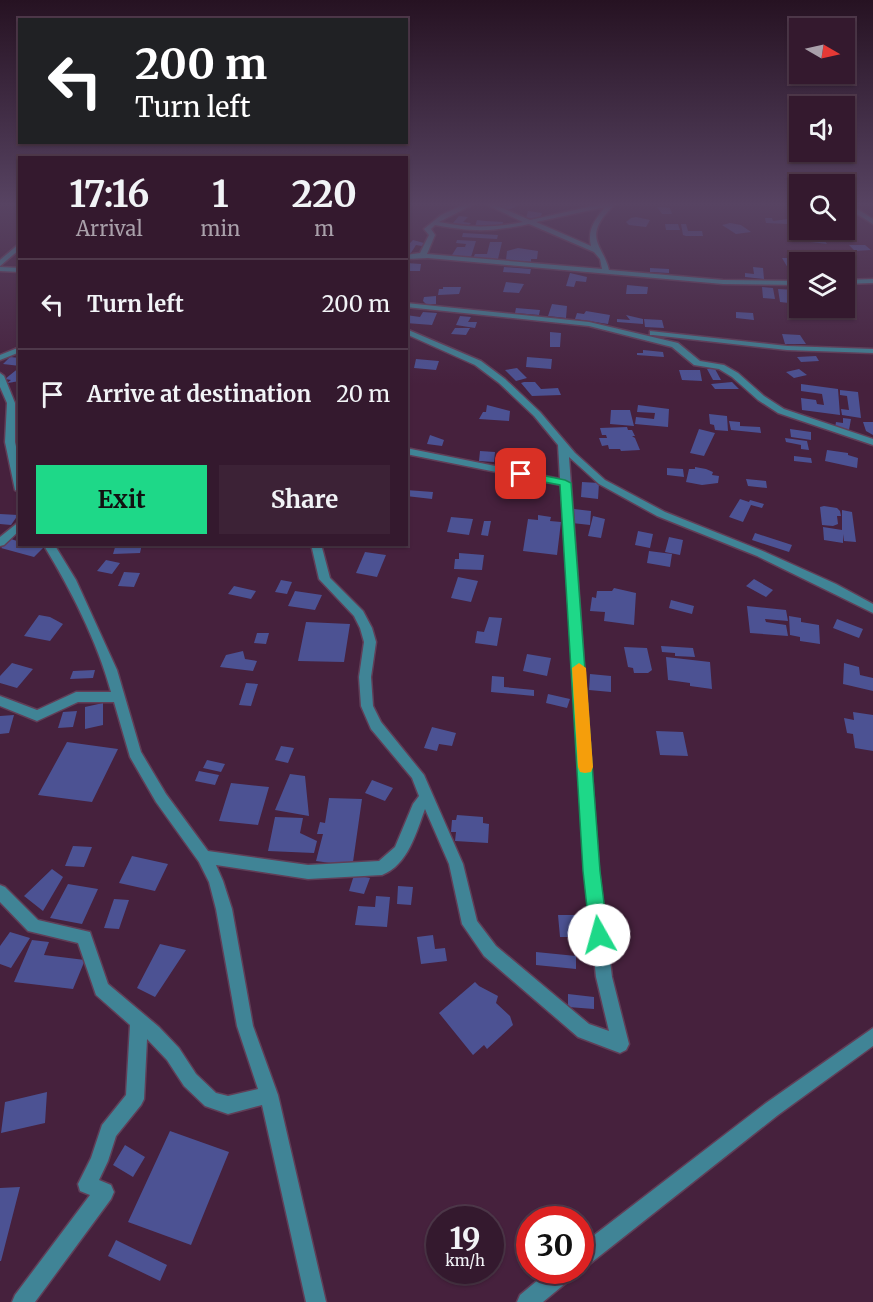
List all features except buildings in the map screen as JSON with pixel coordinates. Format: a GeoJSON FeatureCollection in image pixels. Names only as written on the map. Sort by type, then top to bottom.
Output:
{"type":"FeatureCollection","features":[{"type":"Feature","properties":{"kind":"street"},"geometry":{"type":"LineString","coordinates":[[520,264],[723,282],[789,283]]}},
{"type":"Feature","properties":{"kind":"street"},"geometry":{"type":"LineString","coordinates":[[604,264],[606,271]]}},
{"type":"Feature","properties":{"kind":"street"},"geometry":{"type":"LineString","coordinates":[[0,269],[18,270]]}},
{"type":"Feature","properties":{"kind":"street"},"geometry":{"type":"LineString","coordinates":[[855,282],[873,281]]}},
{"type":"Feature","properties":{"kind":"street"},"geometry":{"type":"LineString","coordinates":[[408,305],[589,324],[675,345],[697,363],[721,367],[735,375],[761,398],[781,411],[873,442]]}},
{"type":"Feature","properties":{"kind":"street"},"geometry":{"type":"LineString","coordinates":[[604,327],[787,348],[873,351]]}},
{"type":"Feature","properties":{"kind":"street"},"geometry":{"type":"LineString","coordinates":[[408,332],[478,363],[502,381],[602,482],[661,514],[762,554],[873,609]]}},
{"type":"Feature","properties":{"kind":"street"},"geometry":{"type":"LineString","coordinates":[[0,358],[18,350]]}},
{"type":"Feature","properties":{"kind":"street"},"geometry":{"type":"LineString","coordinates":[[0,376],[11,404],[11,450],[18,481]]}},
{"type":"Feature","properties":{"kind":"street"},"geometry":{"type":"LineString","coordinates":[[0,422],[10,419]]}},
{"type":"Feature","properties":{"kind":"street"},"geometry":{"type":"LineString","coordinates":[[317,546],[325,579],[359,614],[366,627],[370,642],[365,678],[367,706],[376,725],[417,775],[456,864],[470,924],[478,937],[502,962],[584,1032],[620,1044],[604,977],[592,871],[563,445]]}},
{"type":"Feature","properties":{"kind":"street"},"geometry":{"type":"LineString","coordinates":[[408,451],[565,483]]}},
{"type":"Feature","properties":{"kind":"street"},"geometry":{"type":"LineString","coordinates":[[0,543],[18,527]]}},
{"type":"Feature","properties":{"kind":"street"},"geometry":{"type":"LineString","coordinates":[[49,546],[78,599],[111,670],[132,746],[148,778],[204,856],[216,880],[245,1026],[269,1095],[316,1302]]}},
{"type":"Feature","properties":{"kind":"street"},"geometry":{"type":"LineString","coordinates":[[0,701],[37,716],[76,697],[120,697]]}},
{"type":"Feature","properties":{"kind":"street"},"geometry":{"type":"LineString","coordinates":[[204,856],[308,872],[382,868],[401,851],[420,804],[427,797]]}},
{"type":"Feature","properties":{"kind":"street"},"geometry":{"type":"LineString","coordinates":[[0,892],[34,926],[84,938],[102,988],[173,1054],[190,1080],[211,1100],[228,1105],[269,1095]]}},
{"type":"Feature","properties":{"kind":"street"},"geometry":{"type":"LineString","coordinates":[[22,1302],[104,1192],[87,1184],[99,1161],[108,1131],[135,1099],[139,1021]]}},
{"type":"Feature","properties":{"kind":"street"},"geometry":{"type":"LineString","coordinates":[[594,1248],[772,1109],[873,1036]]}},
{"type":"Feature","properties":{"kind":"street"},"geometry":{"type":"LineString","coordinates":[[527,1302],[549,1284]]}},
{"type":"Feature","properties":{"kind":"slow traffic"},"geometry":{"type":"LineString","coordinates":[[579,668],[585,767]]}},
{"type":"Feature","properties":{"kind":"route"},"geometry":{"type":"LineString","coordinates":[[521,474],[565,483],[576,615],[592,871],[599,935]]}}]}
